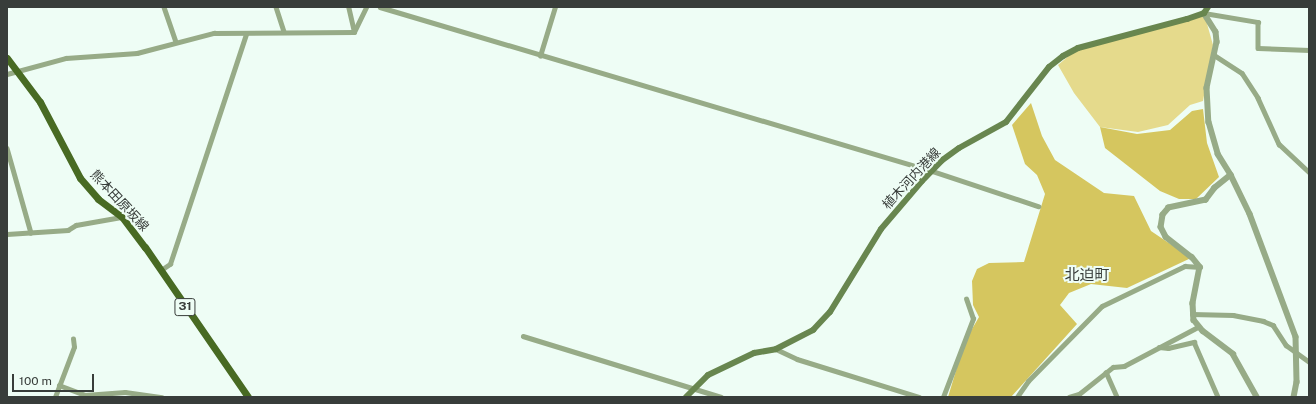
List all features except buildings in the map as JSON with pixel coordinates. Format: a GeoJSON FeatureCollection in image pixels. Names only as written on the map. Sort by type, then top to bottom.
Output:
{"type":"FeatureCollection","features":[{"type":"Feature","properties":{"kind":"main road"},"geometry":{"type":"LineString","coordinates":[[1204,13],[1208,7]]}},
{"type":"Feature","properties":{"kind":"main road","name":"植木河内港線"},"geometry":{"type":"LineString","coordinates":[[686,397],[693,388],[713,372],[754,354],[776,349],[813,330],[830,312],[881,228],[932,171],[959,148],[1006,122],[1040,77],[1062,56],[1078,48],[1204,13]]}},
{"type":"Feature","properties":{"kind":"main road","name":"熊本田原坂線"},"geometry":{"type":"LineString","coordinates":[[7,58],[40,102],[80,178],[98,199],[122,218],[161,270],[248,397]]}},
{"type":"Feature","properties":{"kind":"street"},"geometry":{"type":"LineString","coordinates":[[164,7],[176,41]]}},
{"type":"Feature","properties":{"kind":"street"},"geometry":{"type":"LineString","coordinates":[[276,7],[284,31]]}},
{"type":"Feature","properties":{"kind":"street"},"geometry":{"type":"LineString","coordinates":[[348,7],[354,32]]}},
{"type":"Feature","properties":{"kind":"street"},"geometry":{"type":"LineString","coordinates":[[354,32],[366,7]]}},
{"type":"Feature","properties":{"kind":"street"},"geometry":{"type":"LineString","coordinates":[[380,7],[540,56],[932,171],[1038,206]]}},
{"type":"Feature","properties":{"kind":"street"},"geometry":{"type":"LineString","coordinates":[[540,56],[555,7]]}},
{"type":"Feature","properties":{"kind":"street"},"geometry":{"type":"LineString","coordinates":[[1204,13],[1258,22],[1258,48],[1309,50]]}},
{"type":"Feature","properties":{"kind":"street"},"geometry":{"type":"LineString","coordinates":[[1204,13],[1216,32],[1217,42],[1207,88],[1209,122],[1218,154],[1230,175],[1269,262],[1296,337],[1298,356],[1294,397]]}},
{"type":"Feature","properties":{"kind":"street"},"geometry":{"type":"LineString","coordinates":[[7,74],[66,58],[137,53],[176,41],[214,33],[246,34],[284,31],[354,32]]}},
{"type":"Feature","properties":{"kind":"street"},"geometry":{"type":"LineString","coordinates":[[161,270],[170,264],[246,34]]}},
{"type":"Feature","properties":{"kind":"street"},"geometry":{"type":"LineString","coordinates":[[1214,55],[1242,73],[1258,98],[1279,144],[1309,172]]}},
{"type":"Feature","properties":{"kind":"street"},"geometry":{"type":"LineString","coordinates":[[7,148],[31,233]]}},
{"type":"Feature","properties":{"kind":"street"},"geometry":{"type":"LineString","coordinates":[[1230,175],[1215,188],[1206,200],[1169,208],[1160,221],[1166,236],[1192,257],[1200,267],[1192,314],[1198,327],[1233,354],[1257,397]]}},
{"type":"Feature","properties":{"kind":"street"},"geometry":{"type":"LineString","coordinates":[[7,234],[68,230],[76,225],[122,218]]}},
{"type":"Feature","properties":{"kind":"street"},"geometry":{"type":"LineString","coordinates":[[1017,397],[1028,381],[1102,306],[1185,266],[1200,267]]}},
{"type":"Feature","properties":{"kind":"street"},"geometry":{"type":"LineString","coordinates":[[943,397],[973,318],[966,300]]}},
{"type":"Feature","properties":{"kind":"street"},"geometry":{"type":"LineString","coordinates":[[1192,314],[1233,315],[1263,321],[1273,325],[1286,345],[1298,356],[1309,362]]}},
{"type":"Feature","properties":{"kind":"street"},"geometry":{"type":"LineString","coordinates":[[1070,397],[1079,394],[1106,372],[1198,327]]}},
{"type":"Feature","properties":{"kind":"street"},"geometry":{"type":"LineString","coordinates":[[523,336],[721,397]]}},
{"type":"Feature","properties":{"kind":"street"},"geometry":{"type":"LineString","coordinates":[[55,397],[74,347],[73,339]]}},
{"type":"Feature","properties":{"kind":"street"},"geometry":{"type":"LineString","coordinates":[[1159,347],[1168,348],[1194,342],[1218,397]]}},
{"type":"Feature","properties":{"kind":"street"},"geometry":{"type":"LineString","coordinates":[[776,349],[797,359],[919,397]]}},
{"type":"Feature","properties":{"kind":"street"},"geometry":{"type":"LineString","coordinates":[[1106,372],[1117,397]]}},
{"type":"Feature","properties":{"kind":"street"},"geometry":{"type":"LineString","coordinates":[[59,385],[85,395],[161,397]]}},
{"type":"Feature","properties":{"kind":"shaded area"},"geometry":{"type":"Polygon","coordinates":[[[1204,13],[1213,45],[1203,101],[1190,105],[1168,125],[1138,132],[1100,127],[1074,93],[1058,65],[1078,48],[1204,13]]]}},
{"type":"Feature","properties":{"kind":"shaded area"},"geometry":{"type":"Polygon","coordinates":[[[1031,103],[1042,136],[1055,160],[1104,193],[1134,196],[1151,231],[1191,258],[1127,288],[1091,284],[1069,293],[1060,305],[1077,324],[1011,397],[948,397],[965,341],[979,317],[973,305],[972,281],[977,269],[989,263],[1024,262],[1045,194],[1037,175],[1025,164],[1012,125],[1031,103]]]}},
{"type":"Feature","properties":{"kind":"shaded area"},"geometry":{"type":"Polygon","coordinates":[[[1203,109],[1207,143],[1219,177],[1196,199],[1179,199],[1160,191],[1105,148],[1100,127],[1137,134],[1170,130],[1192,111],[1203,109]]]}},
{"type":"Feature","properties":{"kind":"district","name":"北迫町"},"geometry":{"type":"Point","coordinates":[1087,275]}}]}
